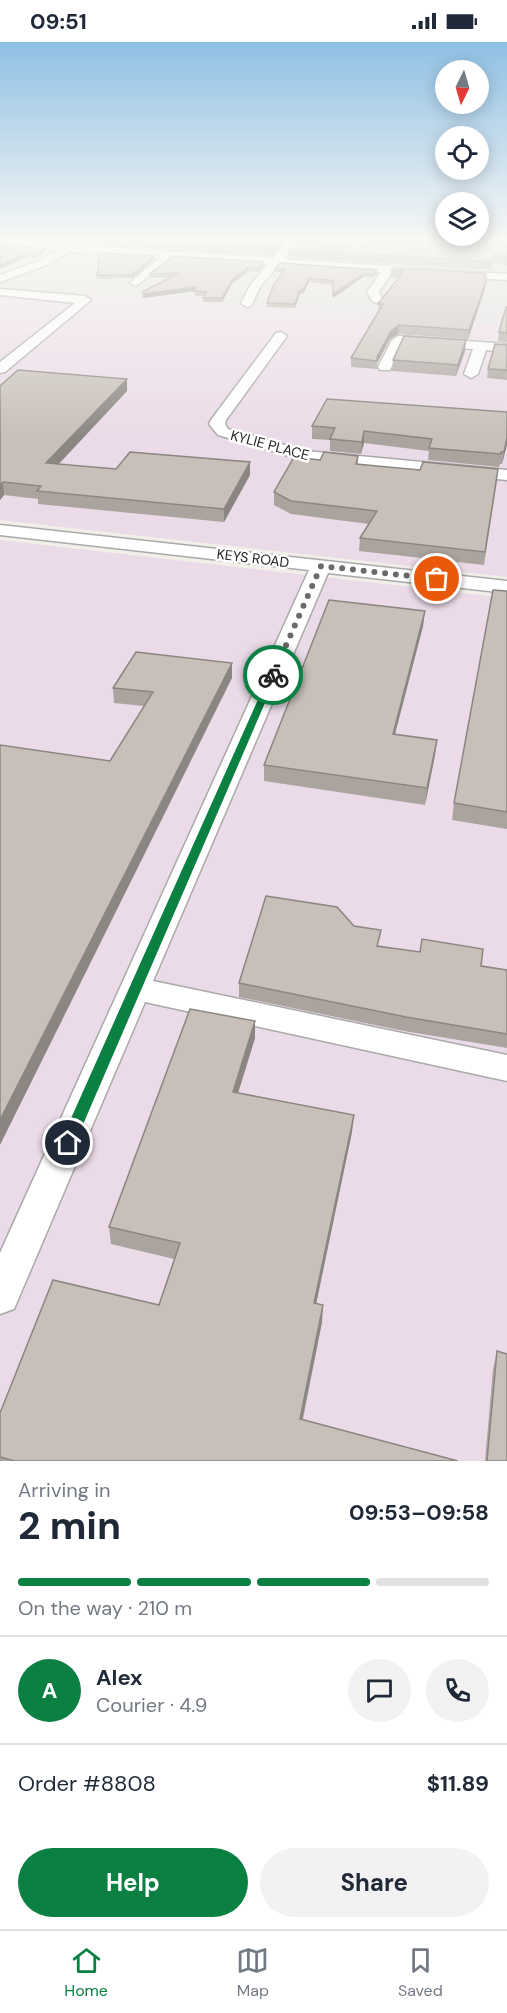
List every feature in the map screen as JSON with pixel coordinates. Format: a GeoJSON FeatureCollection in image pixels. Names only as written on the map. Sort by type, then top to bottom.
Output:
{"type":"FeatureCollection","features":[{"type":"Feature","properties":{"kind":"street"},"geometry":{"type":"LineString","coordinates":[[0,369],[79,305]]}},
{"type":"Feature","properties":{"kind":"street","name":"KYLIE PLACE"},"geometry":{"type":"LineString","coordinates":[[281,336],[219,420],[217,424],[223,432],[305,456],[507,475]]}},
{"type":"Feature","properties":{"kind":"street"},"geometry":{"type":"LineString","coordinates":[[385,367],[398,340],[507,348]]}},
{"type":"Feature","properties":{"kind":"street"},"geometry":{"type":"LineString","coordinates":[[471,374],[481,346]]}},
{"type":"Feature","properties":{"kind":"street","name":"KEYS ROAD"},"geometry":{"type":"LineString","coordinates":[[0,530],[507,587]]}},
{"type":"Feature","properties":{"kind":"street"},"geometry":{"type":"LineString","coordinates":[[0,1296],[321,566]]}},
{"type":"Feature","properties":{"kind":"street"},"geometry":{"type":"LineString","coordinates":[[135,989],[507,1068]]}},
{"type":"Feature","properties":{"kind":"shaded area"},"geometry":{"type":"Polygon","coordinates":[[[0,305],[228,305],[507,325],[507,577],[0,520],[0,305]]]}},
{"type":"Feature","properties":{"kind":"shaded area"},"geometry":{"type":"Polygon","coordinates":[[[228,305],[507,305],[507,325],[228,305]]]}},
{"type":"Feature","properties":{"kind":"shaded area"},"geometry":{"type":"Polygon","coordinates":[[[0,540],[507,598],[507,1461],[0,1461],[0,540]]]}},
{"type":"Feature","properties":{"kind":"building"},"geometry":{"type":"Polygon","coordinates":[[[382,305],[478,305],[469,330],[399,325],[391,331],[377,361],[351,358],[382,305]]]}},
{"type":"Feature","properties":{"kind":"building"},"geometry":{"type":"Polygon","coordinates":[[[507,307],[507,333],[499,332],[507,307]]]}},
{"type":"Feature","properties":{"kind":"building"},"geometry":{"type":"Polygon","coordinates":[[[404,336],[466,340],[458,365],[393,360],[404,336]]]}},
{"type":"Feature","properties":{"kind":"building"},"geometry":{"type":"Polygon","coordinates":[[[495,344],[507,345],[507,370],[488,369],[495,344]]]}},
{"type":"Feature","properties":{"kind":"building"},"geometry":{"type":"Polygon","coordinates":[[[18,370],[127,379],[46,463],[116,469],[130,452],[250,462],[224,509],[37,491],[41,486],[3,482],[0,485],[0,386],[18,370]]]}},
{"type":"Feature","properties":{"kind":"building"},"geometry":{"type":"Polygon","coordinates":[[[327,399],[507,412],[507,438],[504,452],[501,454],[429,448],[432,439],[364,431],[362,442],[330,439],[335,428],[312,426],[327,399]]]}},
{"type":"Feature","properties":{"kind":"building"},"geometry":{"type":"Polygon","coordinates":[[[324,452],[358,456],[356,464],[420,470],[423,462],[498,469],[485,552],[360,538],[377,511],[291,501],[274,492],[294,457],[320,460],[324,452]]]}},
{"type":"Feature","properties":{"kind":"building"},"geometry":{"type":"Polygon","coordinates":[[[493,590],[507,591],[507,812],[454,803],[493,590]]]}},
{"type":"Feature","properties":{"kind":"building"},"geometry":{"type":"Polygon","coordinates":[[[329,600],[425,611],[393,734],[437,740],[427,788],[264,765],[329,600]]]}},
{"type":"Feature","properties":{"kind":"building"},"geometry":{"type":"Polygon","coordinates":[[[136,652],[232,663],[0,1120],[0,745],[110,761],[153,692],[113,688],[136,652]]]}},
{"type":"Feature","properties":{"kind":"building"},"geometry":{"type":"Polygon","coordinates":[[[266,896],[337,907],[354,926],[381,930],[377,946],[420,952],[422,939],[483,949],[481,966],[507,970],[507,1034],[406,1017],[239,983],[266,896]]]}},
{"type":"Feature","properties":{"kind":"building"},"geometry":{"type":"Polygon","coordinates":[[[190,1009],[255,1021],[233,1092],[354,1115],[314,1303],[323,1305],[300,1419],[458,1461],[15,1461],[0,1457],[0,1413],[53,1280],[159,1305],[180,1243],[109,1227],[190,1009]]]}},
{"type":"Feature","properties":{"kind":"building"},"geometry":{"type":"Polygon","coordinates":[[[497,1351],[507,1354],[507,1461],[487,1461],[497,1351]]]}},
{"type":"Feature","properties":{"kind":"way so far"},"geometry":{"type":"LineString","coordinates":[[273,675],[321,566],[437,579]]}},
{"type":"Feature","properties":{"kind":"route"},"geometry":{"type":"LineString","coordinates":[[68,1143],[273,675]]}}]}
